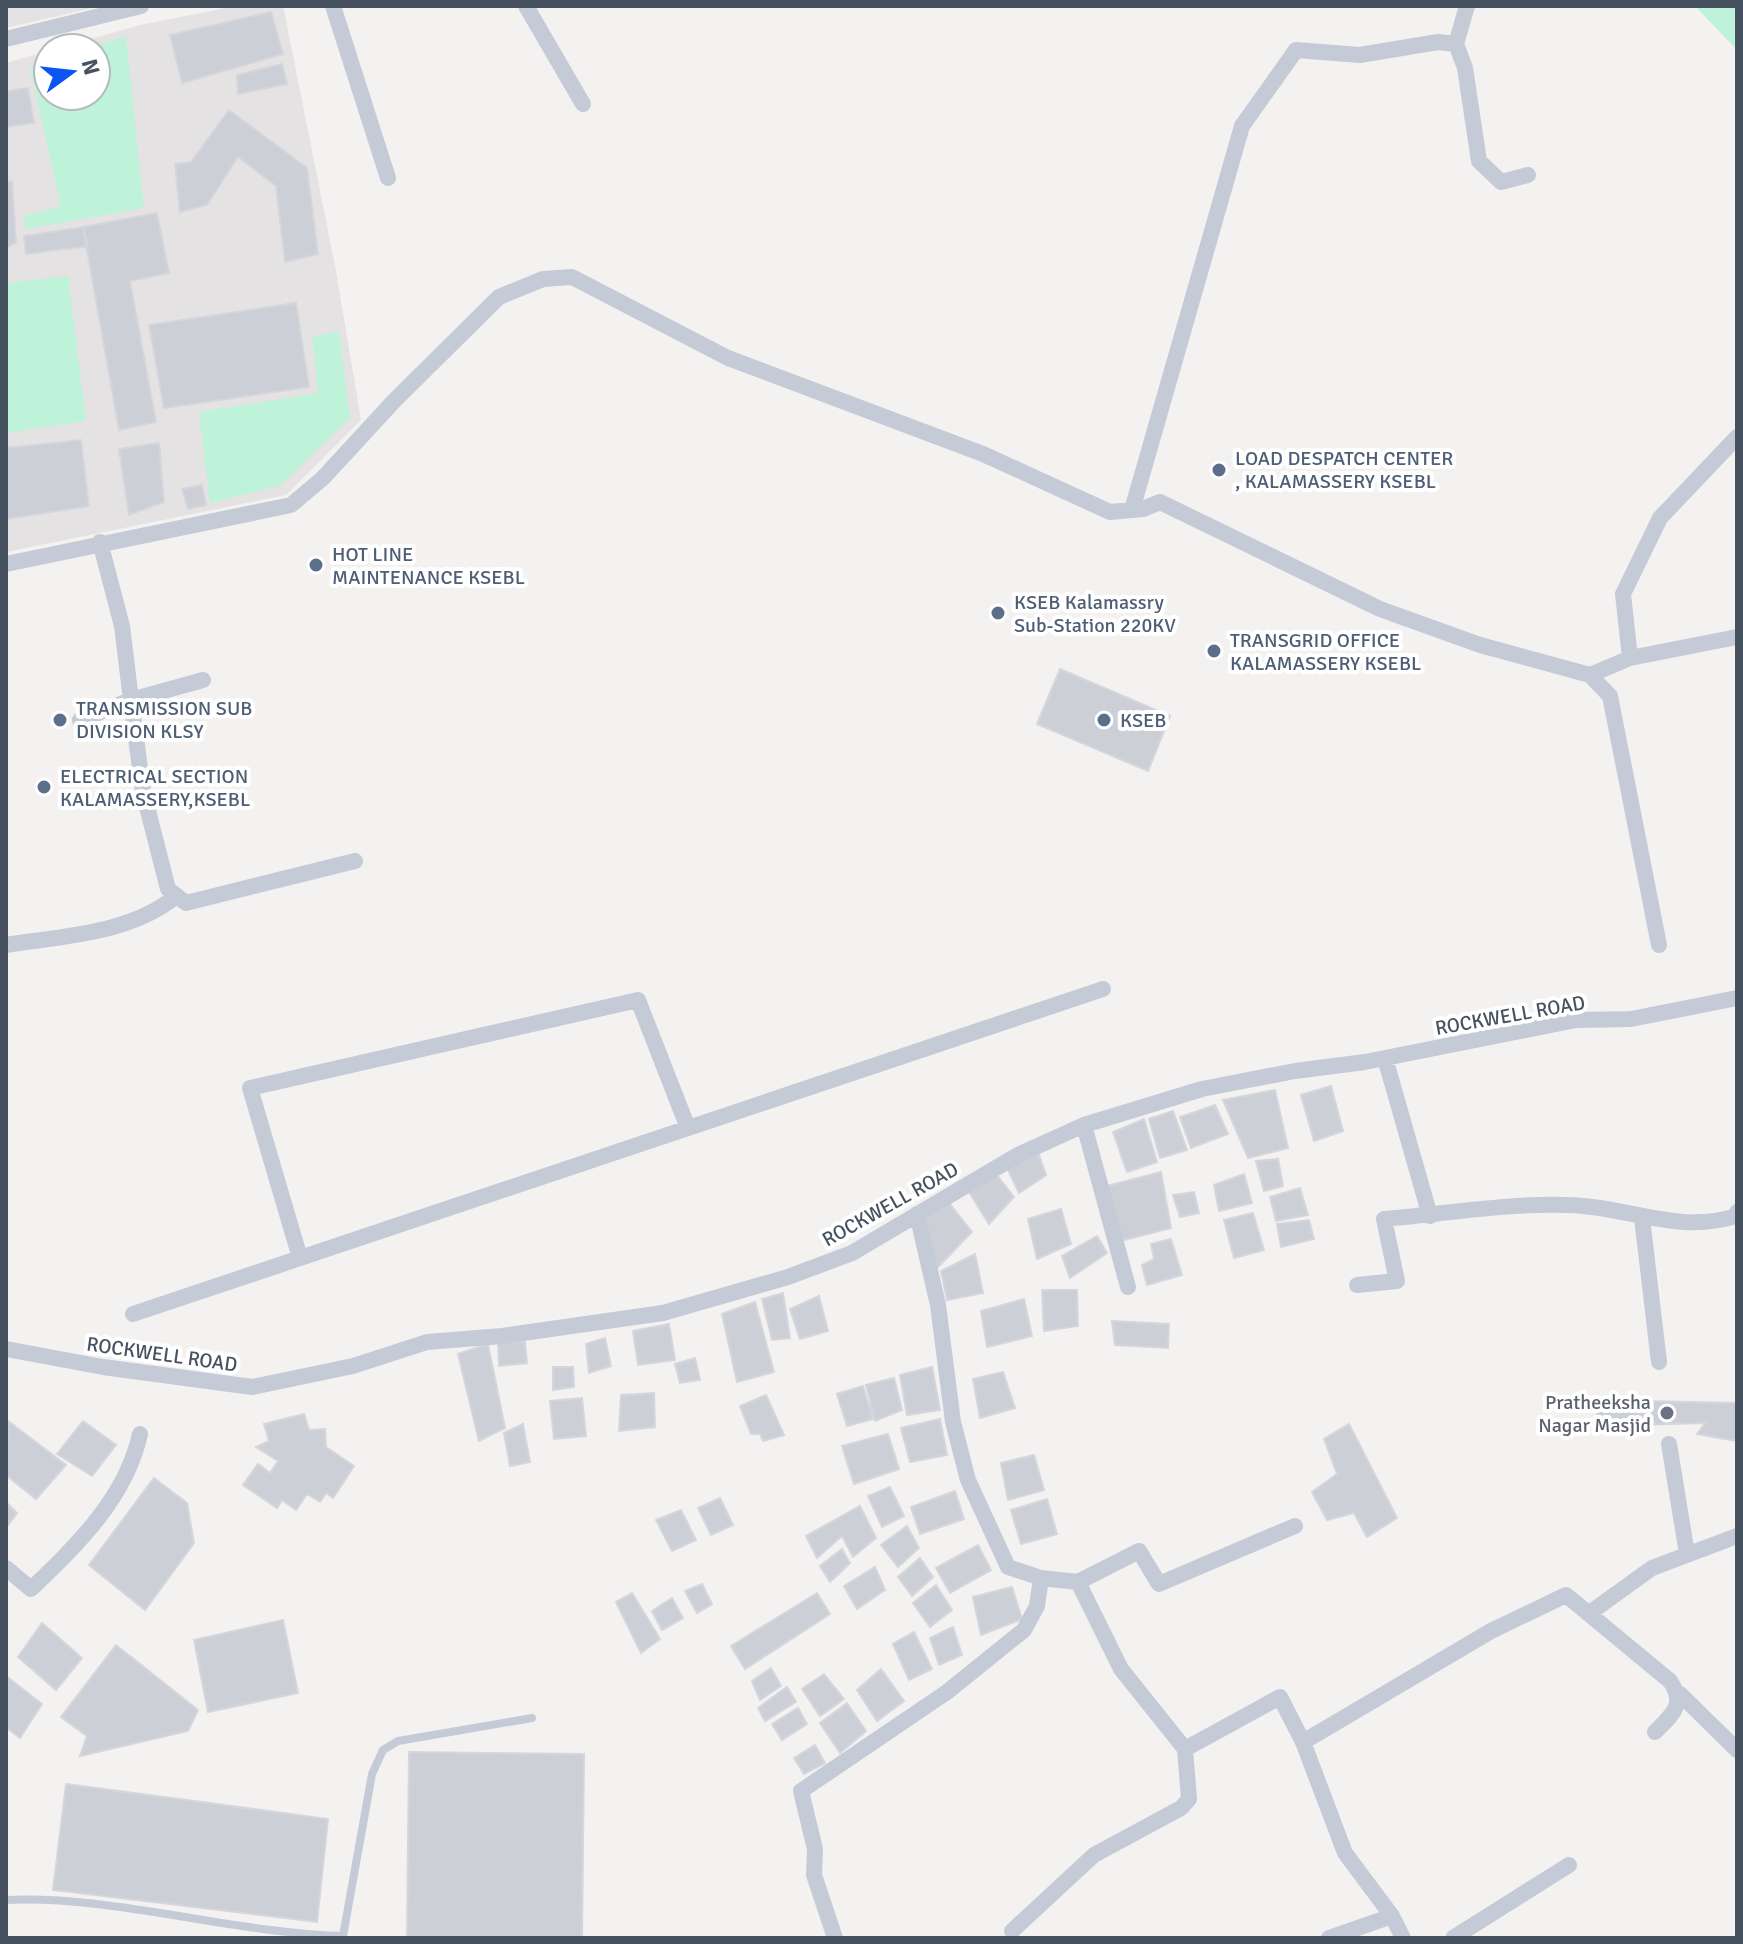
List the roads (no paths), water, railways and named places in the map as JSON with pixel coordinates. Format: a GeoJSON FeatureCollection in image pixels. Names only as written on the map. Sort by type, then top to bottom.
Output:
{"type":"FeatureCollection","features":[{"type":"Feature","properties":{"kind":"street"},"geometry":{"type":"LineString","coordinates":[[6,39],[141,6]]}},
{"type":"Feature","properties":{"kind":"street"},"geometry":{"type":"LineString","coordinates":[[333,6],[388,178]]}},
{"type":"Feature","properties":{"kind":"street"},"geometry":{"type":"LineString","coordinates":[[526,6],[583,104]]}},
{"type":"Feature","properties":{"kind":"street"},"geometry":{"type":"LineString","coordinates":[[1467,6],[1456,44],[1465,68],[1479,161],[1501,182],[1528,175]]}},
{"type":"Feature","properties":{"kind":"street"},"geometry":{"type":"LineString","coordinates":[[1132,510],[1242,126],[1296,50],[1360,55],[1438,42],[1456,44]]}},
{"type":"Feature","properties":{"kind":"street"},"geometry":{"type":"LineString","coordinates":[[6,564],[100,542],[291,505],[323,478],[394,401],[499,297],[543,279],[572,277],[728,358],[983,454],[1110,512],[1160,502],[1380,609],[1480,645],[1590,675],[1610,696],[1659,945]]}},
{"type":"Feature","properties":{"kind":"street"},"geometry":{"type":"LineString","coordinates":[[1630,658],[1623,594],[1660,518],[1737,437]]}},
{"type":"Feature","properties":{"kind":"street"},"geometry":{"type":"LineString","coordinates":[[100,542],[122,626],[143,791],[168,889],[186,903],[355,861]]}},
{"type":"Feature","properties":{"kind":"street"},"geometry":{"type":"LineString","coordinates":[[1590,675],[1630,658],[1737,637]]}},
{"type":"Feature","properties":{"kind":"street"},"geometry":{"type":"LineString","coordinates":[[80,720],[131,700],[203,680]]}},
{"type":"Feature","properties":{"kind":"street"},"geometry":{"type":"LineString","coordinates":[[6,945],[120,924],[146,916],[175,897]]}},
{"type":"Feature","properties":{"kind":"street"},"geometry":{"type":"LineString","coordinates":[[133,1314],[1103,989]]}},
{"type":"Feature","properties":{"kind":"street","name":"ROCKWELL ROAD"},"geometry":{"type":"LineString","coordinates":[[6,1349],[103,1367],[252,1387],[353,1366],[427,1342],[502,1336],[663,1313],[788,1277],[852,1253],[1018,1155],[1084,1125],[1226,1082],[1385,1058],[1576,1020],[1631,1019],[1737,998]]}},
{"type":"Feature","properties":{"kind":"street"},"geometry":{"type":"LineString","coordinates":[[300,1258],[250,1088],[638,1000],[688,1128]]}},
{"type":"Feature","properties":{"kind":"street"},"geometry":{"type":"LineString","coordinates":[[1385,1058],[1430,1216]]}},
{"type":"Feature","properties":{"kind":"street"},"geometry":{"type":"LineString","coordinates":[[1084,1125],[1128,1287]]}},
{"type":"Feature","properties":{"kind":"street"},"geometry":{"type":"LineString","coordinates":[[1357,1285],[1397,1281],[1384,1219],[1552,1206],[1592,1207],[1642,1218],[1710,1225],[1736,1216],[1737,1212]]}},
{"type":"Feature","properties":{"kind":"street"},"geometry":{"type":"LineString","coordinates":[[917,1214],[938,1305],[950,1406],[968,1480],[1008,1567],[1041,1578],[1078,1582],[1139,1551],[1159,1584],[1295,1526]]}},
{"type":"Feature","properties":{"kind":"street"},"geometry":{"type":"LineString","coordinates":[[1642,1218],[1659,1362]]}},
{"type":"Feature","properties":{"kind":"street"},"geometry":{"type":"LineString","coordinates":[[6,1568],[31,1589],[87,1535],[133,1463],[140,1434]]}},
{"type":"Feature","properties":{"kind":"street"},"geometry":{"type":"LineString","coordinates":[[1669,1444],[1687,1554]]}},
{"type":"Feature","properties":{"kind":"street"},"geometry":{"type":"LineString","coordinates":[[1591,1612],[1652,1568],[1737,1536]]}},
{"type":"Feature","properties":{"kind":"street"},"geometry":{"type":"LineString","coordinates":[[835,1938],[814,1875],[815,1849],[801,1791],[947,1692],[1024,1630],[1037,1606],[1041,1578]]}},
{"type":"Feature","properties":{"kind":"street"},"geometry":{"type":"LineString","coordinates":[[1012,1931],[1094,1855],[1181,1808],[1189,1799],[1185,1749],[1121,1669],[1078,1582]]}},
{"type":"Feature","properties":{"kind":"street"},"geometry":{"type":"LineString","coordinates":[[1303,1742],[1532,1609],[1566,1595],[1591,1612],[1670,1681],[1737,1750]]}},
{"type":"Feature","properties":{"kind":"street"},"geometry":{"type":"LineString","coordinates":[[1655,1732],[1679,1706],[1680,1694]]}},
{"type":"Feature","properties":{"kind":"street"},"geometry":{"type":"LineString","coordinates":[[1185,1749],[1280,1697],[1303,1742],[1345,1853],[1392,1916],[1403,1938]]}},
{"type":"Feature","properties":{"kind":"street"},"geometry":{"type":"LineString","coordinates":[[1453,1938],[1569,1865]]}},
{"type":"Feature","properties":{"kind":"street"},"geometry":{"type":"LineString","coordinates":[[1329,1938],[1392,1916]]}},
{"type":"Feature","properties":{"kind":"lane"},"geometry":{"type":"LineString","coordinates":[[6,1900],[47,1898],[264,1931],[346,1937],[372,1774],[383,1750],[398,1741],[532,1718]]}},
{"type":"Feature","properties":{"kind":"place","name":"LOAD DESPATCH CENTER , KALAMASSERY KSEBL"},"geometry":{"type":"Point","coordinates":[1219,470]}},
{"type":"Feature","properties":{"kind":"place","name":"HOT LINE MAINTENANCE KSEBL"},"geometry":{"type":"Point","coordinates":[316,565]}},
{"type":"Feature","properties":{"kind":"place","name":"KSEB Kalamassry Sub-Station 220KV"},"geometry":{"type":"Point","coordinates":[998,613]}},
{"type":"Feature","properties":{"kind":"place","name":"TRANSGRID OFFICE KALAMASSERY KSEBL"},"geometry":{"type":"Point","coordinates":[1214,651]}},
{"type":"Feature","properties":{"kind":"place","name":"TRANSMISSION SUB DIVISION KLSY"},"geometry":{"type":"Point","coordinates":[60,720]}},
{"type":"Feature","properties":{"kind":"place","name":"KSEB"},"geometry":{"type":"Point","coordinates":[1104,720]}},
{"type":"Feature","properties":{"kind":"place","name":"ELECTRICAL SECTION KALAMASSERY,KSEBL"},"geometry":{"type":"Point","coordinates":[44,787]}},
{"type":"Feature","properties":{"kind":"place","name":"Pratheeksha Nagar Masjid"},"geometry":{"type":"Point","coordinates":[1667,1413]}}]}
